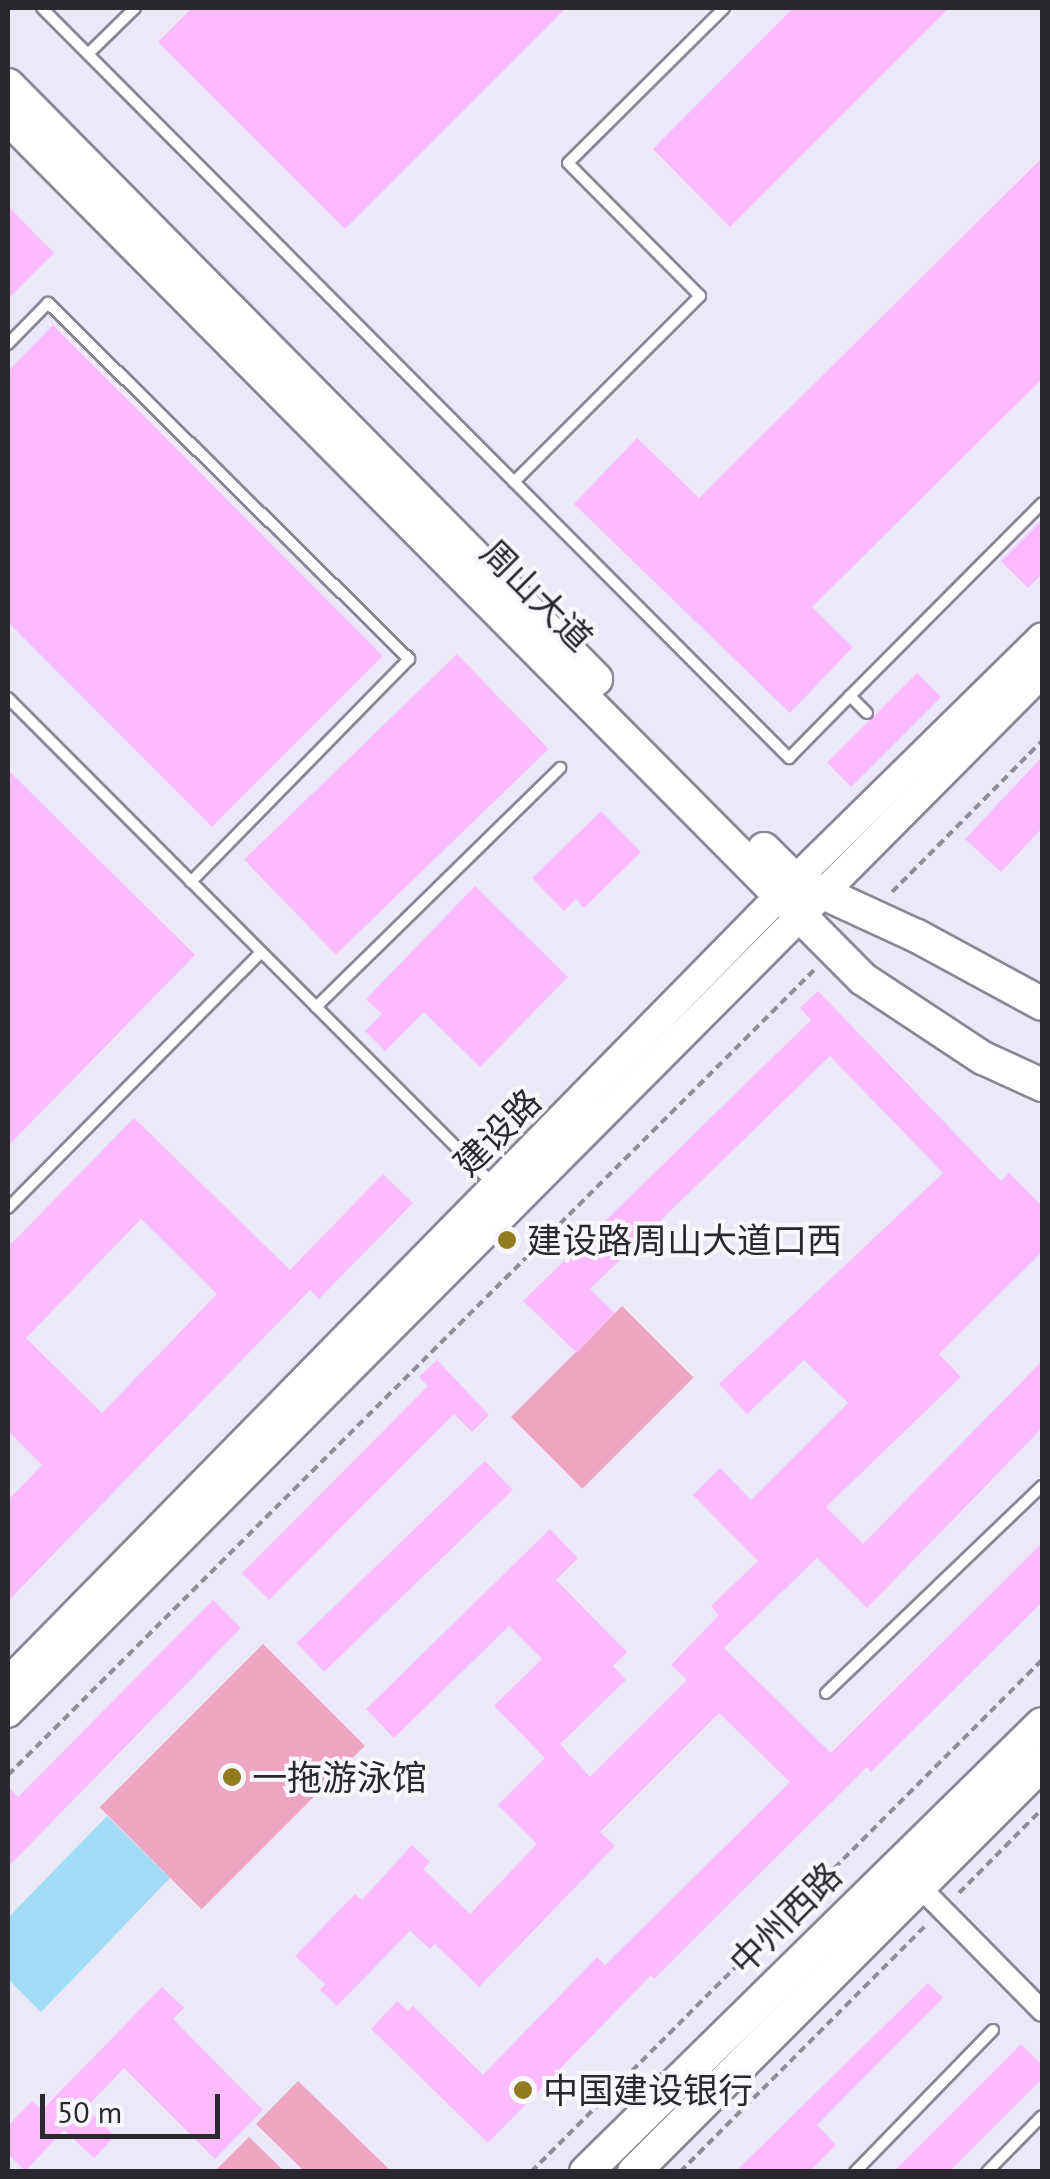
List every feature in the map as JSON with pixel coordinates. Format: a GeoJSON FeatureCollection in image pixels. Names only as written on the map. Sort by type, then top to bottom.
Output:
{"type":"FeatureCollection","features":[{"type":"Feature","properties":{"kind":"main road","name":"周山大道"},"geometry":{"type":"LineString","coordinates":[[8,85],[798,896],[832,951],[863,980],[984,1058],[1042,1085]]}},
{"type":"Feature","properties":{"kind":"main road","name":"周山大道"},"geometry":{"type":"LineString","coordinates":[[8,118],[798,896],[870,914],[1042,1004]]}},
{"type":"Feature","properties":{"kind":"main road","name":"中州西路"},"geometry":{"type":"LineString","coordinates":[[586,2172],[920,1887],[1042,1724]]}},
{"type":"Feature","properties":{"kind":"main road","name":"中州西路"},"geometry":{"type":"LineString","coordinates":[[634,2172],[1042,1764]]}},
{"type":"Feature","properties":{"kind":"street","name":"建设路"},"geometry":{"type":"LineString","coordinates":[[8,1713],[504,1195],[798,896],[1042,637]]}},
{"type":"Feature","properties":{"kind":"street","name":"建设路"},"geometry":{"type":"LineString","coordinates":[[920,766],[1042,673]]}},
{"type":"Feature","properties":{"kind":"street","name":"建设路"},"geometry":{"type":"LineString","coordinates":[[8,1682],[504,1195]]}},
{"type":"Feature","properties":{"kind":"street"},"geometry":{"type":"LineString","coordinates":[[920,1887],[1042,2010]]}},
{"type":"Feature","properties":{"kind":"lane"},"geometry":{"type":"LineString","coordinates":[[42,8],[789,758],[1042,503]]}},
{"type":"Feature","properties":{"kind":"lane"},"geometry":{"type":"LineString","coordinates":[[88,54],[134,8]]}},
{"type":"Feature","properties":{"kind":"lane"},"geometry":{"type":"LineString","coordinates":[[514,482],[700,296],[568,163],[724,8]]}},
{"type":"Feature","properties":{"kind":"lane"},"geometry":{"type":"LineString","coordinates":[[8,344],[48,303],[410,659],[191,882]]}},
{"type":"Feature","properties":{"kind":"lane"},"geometry":{"type":"LineString","coordinates":[[850,696],[866,713]]}},
{"type":"Feature","properties":{"kind":"lane"},"geometry":{"type":"LineString","coordinates":[[8,698],[504,1195]]}},
{"type":"Feature","properties":{"kind":"lane"},"geometry":{"type":"LineString","coordinates":[[316,1006],[560,768]]}},
{"type":"Feature","properties":{"kind":"lane"},"geometry":{"type":"LineString","coordinates":[[8,1208],[261,952]]}},
{"type":"Feature","properties":{"kind":"lane"},"geometry":{"type":"LineString","coordinates":[[826,1693],[1042,1486]]}},
{"type":"Feature","properties":{"kind":"lane"},"geometry":{"type":"LineString","coordinates":[[855,2172],[992,2030]]}},
{"type":"Feature","properties":{"kind":"lane"},"geometry":{"type":"LineString","coordinates":[[988,2172],[1042,2116]]}},
{"type":"Feature","properties":{"kind":"path"},"geometry":{"type":"LineString","coordinates":[[870,914],[1042,742]]}},
{"type":"Feature","properties":{"kind":"path"},"geometry":{"type":"LineString","coordinates":[[8,1774],[832,951]]}},
{"type":"Feature","properties":{"kind":"path"},"geometry":{"type":"LineString","coordinates":[[531,2172],[1042,1660]]}},
{"type":"Feature","properties":{"kind":"path"},"geometry":{"type":"LineString","coordinates":[[680,2172],[920,1887],[1042,1809]]}},
{"type":"Feature","properties":{"kind":"shaded area"},"geometry":{"type":"Polygon","coordinates":[[[622,1306],[693,1377],[582,1488],[511,1417],[622,1306]]]}},
{"type":"Feature","properties":{"kind":"shaded area","name":"一拖游泳馆"},"geometry":{"type":"Polygon","coordinates":[[[263,1644],[365,1746],[201,1909],[100,1807],[263,1644]]]}},
{"type":"Feature","properties":{"kind":"shaded area"},"geometry":{"type":"Polygon","coordinates":[[[298,2081],[391,2171],[304,2171],[256,2124],[298,2081]]]}},
{"type":"Feature","properties":{"kind":"shaded area"},"geometry":{"type":"Polygon","coordinates":[[[249,2137],[284,2171],[215,2171],[249,2137]]]}},
{"type":"Feature","properties":{"kind":"water"},"geometry":{"type":"Polygon","coordinates":[[[107,1816],[170,1878],[41,2012],[8,1979],[8,1918],[107,1816]]]}},
{"type":"Feature","properties":{"kind":"building"},"geometry":{"type":"Polygon","coordinates":[[[192,8],[566,8],[345,229],[158,42],[192,8]]]}},
{"type":"Feature","properties":{"kind":"building"},"geometry":{"type":"Polygon","coordinates":[[[793,8],[949,8],[730,227],[653,149],[793,8]]]}},
{"type":"Feature","properties":{"kind":"building"},"geometry":{"type":"Polygon","coordinates":[[[1042,158],[1042,379],[812,607],[853,647],[790,713],[574,504],[637,438],[699,498],[1042,158]]]}},
{"type":"Feature","properties":{"kind":"building"},"geometry":{"type":"Polygon","coordinates":[[[8,206],[54,253],[8,299],[8,206]]]}},
{"type":"Feature","properties":{"kind":"building"},"geometry":{"type":"Polygon","coordinates":[[[53,325],[383,656],[212,827],[8,622],[8,371],[53,325]]]}},
{"type":"Feature","properties":{"kind":"building"},"geometry":{"type":"Polygon","coordinates":[[[1042,520],[1042,574],[1028,588],[1001,561],[1042,520]]]}},
{"type":"Feature","properties":{"kind":"building"},"geometry":{"type":"Polygon","coordinates":[[[457,654],[549,749],[336,955],[244,860],[457,654]]]}},
{"type":"Feature","properties":{"kind":"building"},"geometry":{"type":"Polygon","coordinates":[[[917,673],[941,697],[851,787],[827,763],[917,673]]]}},
{"type":"Feature","properties":{"kind":"building"},"geometry":{"type":"Polygon","coordinates":[[[1042,757],[1042,828],[1001,872],[965,839],[1042,757]]]}},
{"type":"Feature","properties":{"kind":"building"},"geometry":{"type":"Polygon","coordinates":[[[8,770],[195,955],[8,1146],[8,770]]]}},
{"type":"Feature","properties":{"kind":"building"},"geometry":{"type":"Polygon","coordinates":[[[601,811],[641,852],[584,908],[576,899],[564,911],[532,878],[601,811]]]}},
{"type":"Feature","properties":{"kind":"building"},"geometry":{"type":"Polygon","coordinates":[[[475,886],[568,977],[480,1067],[424,1012],[385,1051],[365,1031],[382,1014],[366,999],[475,886]]]}},
{"type":"Feature","properties":{"kind":"building"},"geometry":{"type":"Polygon","coordinates":[[[818,991],[1001,1181],[1009,1173],[1042,1206],[1042,1252],[939,1354],[961,1377],[826,1507],[863,1544],[1042,1361],[1042,1428],[867,1608],[817,1558],[724,1648],[831,1753],[1042,1543],[1042,1602],[871,1772],[867,1767],[654,1979],[651,1975],[488,2143],[371,2029],[397,2001],[408,2011],[413,2006],[483,2075],[597,1957],[605,1965],[790,1782],[719,1713],[600,1832],[615,1846],[479,1987],[435,1944],[430,1949],[410,1931],[337,2006],[320,1990],[325,1984],[295,1956],[355,1894],[362,1900],[412,1845],[430,1862],[423,1869],[470,1914],[537,1844],[498,1805],[545,1758],[494,1706],[542,1659],[509,1626],[394,1738],[366,1709],[550,1529],[578,1558],[556,1580],[627,1652],[613,1666],[626,1680],[560,1744],[590,1777],[687,1680],[671,1665],[719,1615],[711,1606],[758,1561],[693,1495],[720,1468],[751,1500],[848,1403],[804,1360],[747,1414],[719,1384],[943,1173],[830,1056],[590,1289],[615,1313],[577,1353],[523,1301],[811,1020],[800,1008],[818,991]]]}},
{"type":"Feature","properties":{"kind":"building"},"geometry":{"type":"Polygon","coordinates":[[[134,1118],[290,1270],[383,1174],[413,1203],[319,1299],[310,1290],[8,1601],[8,1500],[42,1465],[8,1431],[8,1247],[134,1118]],[[141,1219],[26,1338],[102,1413],[217,1294],[141,1219]]]}},
{"type":"Feature","properties":{"kind":"building"},"geometry":{"type":"Polygon","coordinates":[[[437,1360],[489,1415],[472,1432],[454,1414],[269,1600],[242,1573],[428,1386],[419,1377],[437,1360]]]}},
{"type":"Feature","properties":{"kind":"building"},"geometry":{"type":"Polygon","coordinates":[[[485,1461],[513,1490],[324,1672],[297,1643],[485,1461]]]}},
{"type":"Feature","properties":{"kind":"building"},"geometry":{"type":"Polygon","coordinates":[[[213,1600],[241,1628],[8,1867],[8,1786],[18,1797],[213,1600]]]}},
{"type":"Feature","properties":{"kind":"building"},"geometry":{"type":"Polygon","coordinates":[[[928,1983],[943,1998],[817,2125],[836,2145],[809,2172],[735,2172],[928,1983]]]}},
{"type":"Feature","properties":{"kind":"building"},"geometry":{"type":"Polygon","coordinates":[[[162,1987],[184,2008],[173,2019],[263,2110],[215,2159],[124,2068],[86,2108],[115,2136],[94,2158],[64,2130],[25,2171],[8,2154],[8,2126],[32,2101],[42,2110],[162,1987]]]}},
{"type":"Feature","properties":{"kind":"building"},"geometry":{"type":"Polygon","coordinates":[[[1021,2044],[1042,2065],[1042,2079],[949,2172],[893,2172],[1021,2044]]]}},
{"type":"Feature","properties":{"kind":"place","name":"建设路周山大道口西"},"geometry":{"type":"Point","coordinates":[507,1240]}},
{"type":"Feature","properties":{"kind":"place","name":"一拖游泳馆"},"geometry":{"type":"Point","coordinates":[232,1777]}},
{"type":"Feature","properties":{"kind":"place","name":"中国建设银行"},"geometry":{"type":"Point","coordinates":[523,2090]}}]}
